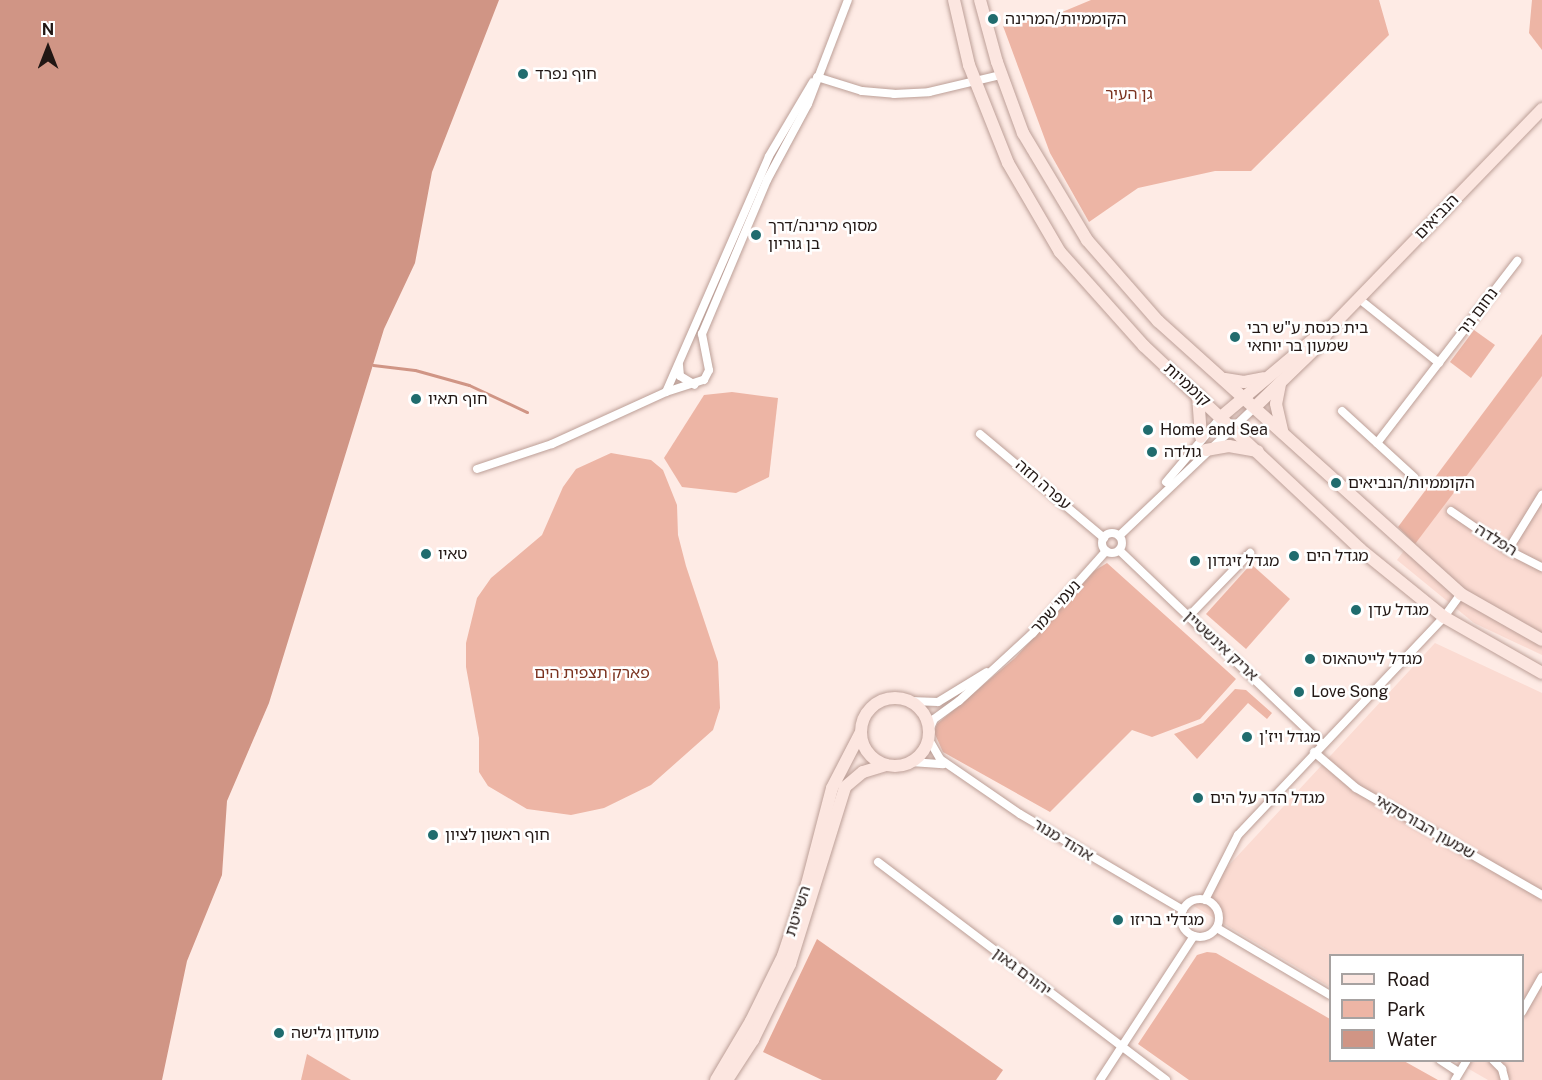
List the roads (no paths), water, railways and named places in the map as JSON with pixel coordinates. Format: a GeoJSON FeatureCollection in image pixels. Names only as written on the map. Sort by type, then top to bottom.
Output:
{"type":"FeatureCollection","features":[{"type":"Feature","properties":{"kind":"main road","name":"קוממיות"},"geometry":{"type":"LineString","coordinates":[[954,0],[974,80],[1008,163],[1060,252],[1144,346],[1235,428],[1360,549],[1444,617],[1542,673]]}},
{"type":"Feature","properties":{"kind":"main road","name":"קוממיות"},"geometry":{"type":"LineString","coordinates":[[980,0],[1002,75],[1023,133],[1087,240],[1158,321],[1461,594],[1542,640]]}},
{"type":"Feature","properties":{"kind":"main road","name":"הנביאים"},"geometry":{"type":"LineString","coordinates":[[1255,407],[1317,347],[1333,325],[1358,298],[1542,109]]}},
{"type":"Feature","properties":{"kind":"main road","name":"הנביאים"},"geometry":{"type":"LineString","coordinates":[[1222,416],[1265,378],[1333,325]]}},
{"type":"Feature","properties":{"kind":"main road"},"geometry":{"type":"LineString","coordinates":[[1222,378],[1244,382],[1265,378]]}},
{"type":"Feature","properties":{"kind":"main road"},"geometry":{"type":"LineString","coordinates":[[1280,384],[1276,404],[1283,432]]}},
{"type":"Feature","properties":{"kind":"main road"},"geometry":{"type":"LineString","coordinates":[[1198,395],[1201,437]]}},
{"type":"Feature","properties":{"kind":"main road"},"geometry":{"type":"LineString","coordinates":[[1206,450],[1229,446],[1260,452]]}},
{"type":"Feature","properties":{"kind":"main road"},"geometry":{"type":"LineString","coordinates":[[899,698],[910,701],[923,713],[929,734],[925,748],[911,762],[886,765],[867,752],[860,734],[864,717],[878,702],[899,698]]}},
{"type":"Feature","properties":{"kind":"main road","name":"השייטת"},"geometry":{"type":"LineString","coordinates":[[716,1080],[751,1022],[783,956],[801,904],[832,788],[860,734]]}},
{"type":"Feature","properties":{"kind":"main road","name":"השייטת"},"geometry":{"type":"LineString","coordinates":[[727,1080],[753,1040],[790,964],[845,787],[863,772],[886,765]]}},
{"type":"Feature","properties":{"kind":"street"},"geometry":{"type":"LineString","coordinates":[[477,469],[552,444],[666,392],[695,385],[704,380],[709,370],[702,334],[767,180],[808,104],[848,0]]}},
{"type":"Feature","properties":{"kind":"street"},"geometry":{"type":"LineString","coordinates":[[817,77],[862,90],[894,94],[929,92],[1002,75]]}},
{"type":"Feature","properties":{"kind":"street"},"geometry":{"type":"LineString","coordinates":[[666,392],[769,156],[799,100],[817,77]]}},
{"type":"Feature","properties":{"kind":"street","name":"נחום ניר"},"geometry":{"type":"LineString","coordinates":[[1377,443],[1517,261]]}},
{"type":"Feature","properties":{"kind":"street"},"geometry":{"type":"LineString","coordinates":[[1358,298],[1439,363]]}},
{"type":"Feature","properties":{"kind":"street"},"geometry":{"type":"LineString","coordinates":[[678,362],[680,376],[695,385]]}},
{"type":"Feature","properties":{"kind":"street"},"geometry":{"type":"LineString","coordinates":[[1119,536],[1113,534],[1104,538],[1106,551],[1119,550],[1119,536],[1206,450],[1235,428],[1255,407]]}},
{"type":"Feature","properties":{"kind":"street"},"geometry":{"type":"LineString","coordinates":[[1342,411],[1414,477]]}},
{"type":"Feature","properties":{"kind":"street"},"geometry":{"type":"LineString","coordinates":[[1150,505],[1201,437],[1222,416]]}},
{"type":"Feature","properties":{"kind":"street","name":"עפרה חזה"},"geometry":{"type":"LineString","coordinates":[[980,434],[1104,538]]}},
{"type":"Feature","properties":{"kind":"street"},"geometry":{"type":"LineString","coordinates":[[1508,550],[1542,495]]}},
{"type":"Feature","properties":{"kind":"street","name":"הפלדה"},"geometry":{"type":"LineString","coordinates":[[1451,511],[1508,550],[1542,567]]}},
{"type":"Feature","properties":{"kind":"street","name":"אריק אינשטיין"},"geometry":{"type":"LineString","coordinates":[[1119,550],[1321,744]]}},
{"type":"Feature","properties":{"kind":"street","name":"נעמי שמר"},"geometry":{"type":"LineString","coordinates":[[929,734],[934,719],[1005,661],[1106,551]]}},
{"type":"Feature","properties":{"kind":"street"},"geometry":{"type":"LineString","coordinates":[[1189,616],[1250,553]]}},
{"type":"Feature","properties":{"kind":"street"},"geometry":{"type":"LineString","coordinates":[[1205,900],[1238,835],[1321,744],[1444,617],[1461,594]]}},
{"type":"Feature","properties":{"kind":"street","name":"נעמי שמר"},"geometry":{"type":"LineString","coordinates":[[910,701],[938,702],[1005,661]]}},
{"type":"Feature","properties":{"kind":"street","name":"אהוד מנור"},"geometry":{"type":"LineString","coordinates":[[929,734],[932,750],[947,764],[1020,814],[1183,910]]}},
{"type":"Feature","properties":{"kind":"street","name":"שמעון הבורסקאי"},"geometry":{"type":"LineString","coordinates":[[1314,752],[1356,788],[1542,895]]}},
{"type":"Feature","properties":{"kind":"street"},"geometry":{"type":"LineString","coordinates":[[911,762],[947,764]]}},
{"type":"Feature","properties":{"kind":"street","name":"יהורם גאון"},"geometry":{"type":"LineString","coordinates":[[878,862],[1166,1080]]}},
{"type":"Feature","properties":{"kind":"street"},"geometry":{"type":"LineString","coordinates":[[1205,900],[1216,909],[1217,928],[1207,936],[1194,936],[1184,927],[1183,910],[1192,901],[1205,900]]}},
{"type":"Feature","properties":{"kind":"street"},"geometry":{"type":"LineString","coordinates":[[1217,928],[1329,995]]}},
{"type":"Feature","properties":{"kind":"street"},"geometry":{"type":"LineString","coordinates":[[1100,1080],[1194,936]]}},
{"type":"Feature","properties":{"kind":"street"},"geometry":{"type":"LineString","coordinates":[[1524,1008],[1542,977]]}},
{"type":"Feature","properties":{"kind":"street"},"geometry":{"type":"LineString","coordinates":[[1442,1062],[1456,1076],[1466,1062]]}},
{"type":"Feature","properties":{"kind":"street"},"geometry":{"type":"LineString","coordinates":[[1496,1062],[1505,1080]]}},
{"type":"Feature","properties":{"kind":"water"},"geometry":{"type":"Polygon","coordinates":[[[0,0],[499,0],[432,172],[415,263],[384,329],[269,703],[227,801],[222,875],[187,961],[162,1080],[0,1080],[0,0]]]}},
{"type":"Feature","properties":{"kind":"waterway"},"geometry":{"type":"LineString","coordinates":[[373,365],[415,370],[469,385],[527,412]]}},
{"type":"Feature","properties":{"kind":"place","name":"הקוממיות/המרינה"},"geometry":{"type":"Point","coordinates":[993,19]}},
{"type":"Feature","properties":{"kind":"place","name":"חוף נפרד"},"geometry":{"type":"Point","coordinates":[523,74]}},
{"type":"Feature","properties":{"kind":"place","name":"מסוף מרינה/דרך בן גוריון"},"geometry":{"type":"Point","coordinates":[756,235]}},
{"type":"Feature","properties":{"kind":"place","name":"בית כנסת ע\"ש רבי שמעון בר יוחאי"},"geometry":{"type":"Point","coordinates":[1235,337]}},
{"type":"Feature","properties":{"kind":"place","name":"חוף תאיו"},"geometry":{"type":"Point","coordinates":[416,399]}},
{"type":"Feature","properties":{"kind":"place","name":"Home and Sea"},"geometry":{"type":"Point","coordinates":[1148,430]}},
{"type":"Feature","properties":{"kind":"place","name":"גולדה"},"geometry":{"type":"Point","coordinates":[1152,452]}},
{"type":"Feature","properties":{"kind":"place","name":"הקוממיות/הנביאים"},"geometry":{"type":"Point","coordinates":[1336,483]}},
{"type":"Feature","properties":{"kind":"place","name":"טאיו"},"geometry":{"type":"Point","coordinates":[426,554]}},
{"type":"Feature","properties":{"kind":"place","name":"מגדל הים"},"geometry":{"type":"Point","coordinates":[1294,556]}},
{"type":"Feature","properties":{"kind":"place","name":"מגדל זיגדון"},"geometry":{"type":"Point","coordinates":[1195,561]}},
{"type":"Feature","properties":{"kind":"place","name":"מגדל עדן"},"geometry":{"type":"Point","coordinates":[1356,610]}},
{"type":"Feature","properties":{"kind":"place","name":"מגדל לייטהאוס"},"geometry":{"type":"Point","coordinates":[1310,659]}},
{"type":"Feature","properties":{"kind":"place","name":"Love Song"},"geometry":{"type":"Point","coordinates":[1299,692]}},
{"type":"Feature","properties":{"kind":"place","name":"מגדל ויז'ן"},"geometry":{"type":"Point","coordinates":[1247,737]}},
{"type":"Feature","properties":{"kind":"place","name":"מגדל הדר על הים"},"geometry":{"type":"Point","coordinates":[1198,798]}},
{"type":"Feature","properties":{"kind":"place","name":"חוף ראשון לציון"},"geometry":{"type":"Point","coordinates":[433,835]}},
{"type":"Feature","properties":{"kind":"place","name":"מגדלי בריזו"},"geometry":{"type":"Point","coordinates":[1118,920]}},
{"type":"Feature","properties":{"kind":"place","name":"מועדון גלישה"},"geometry":{"type":"Point","coordinates":[279,1033]}},
{"type":"Feature","properties":{"kind":"park label","name":"גן העיר"},"geometry":{"type":"Point","coordinates":[1129,94]}},
{"type":"Feature","properties":{"kind":"park label","name":"פארק תצפית הים"},"geometry":{"type":"Point","coordinates":[592,673]}}]}
